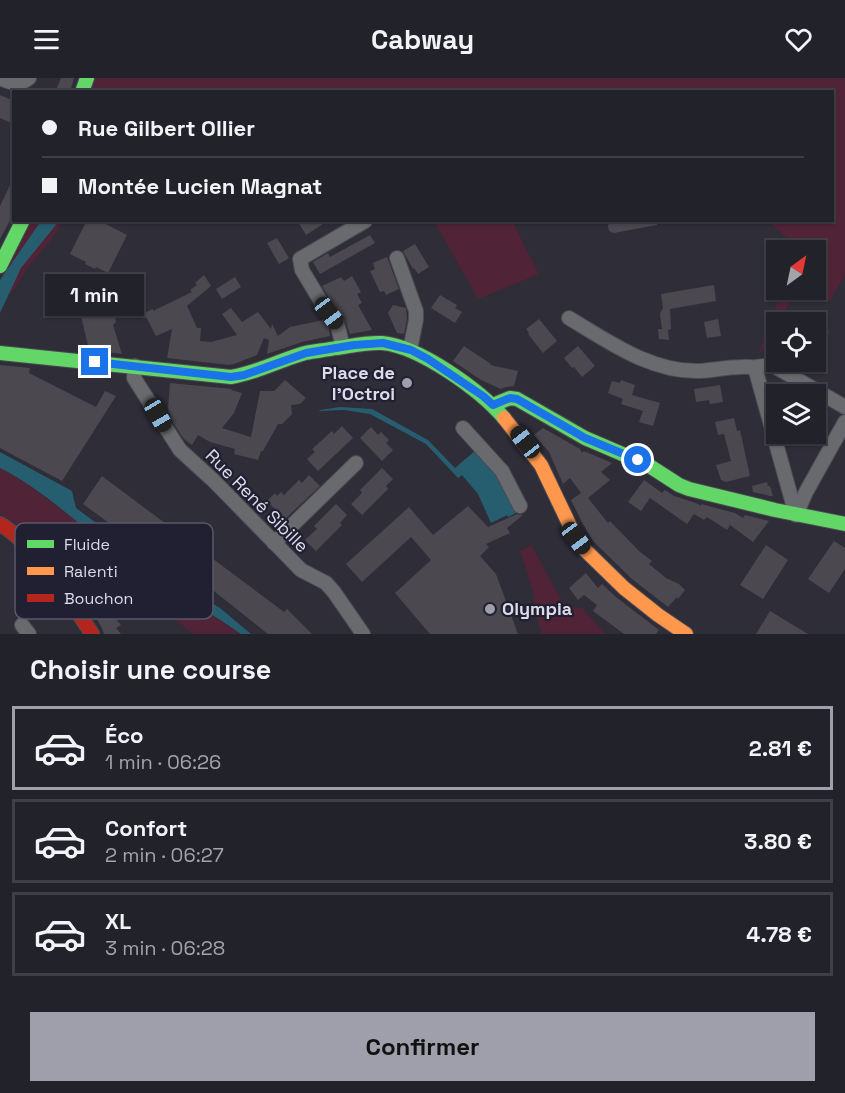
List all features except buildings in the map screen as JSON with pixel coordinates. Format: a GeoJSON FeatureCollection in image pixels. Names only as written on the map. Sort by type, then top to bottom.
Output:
{"type":"FeatureCollection","features":[{"type":"Feature","properties":{"kind":"main road"},"geometry":{"type":"LineString","coordinates":[[0,266],[22,222]]}},
{"type":"Feature","properties":{"kind":"main road"},"geometry":{"type":"LineString","coordinates":[[0,353],[231,377],[244,375],[306,353],[343,347],[383,343],[411,350],[455,377],[493,405],[538,460],[572,530],[584,549],[624,588],[686,634]]}},
{"type":"Feature","properties":{"kind":"main road"},"geometry":{"type":"LineString","coordinates":[[493,405],[510,398],[517,399],[585,438],[638,460],[698,493],[845,524]]}},
{"type":"Feature","properties":{"kind":"main road"},"geometry":{"type":"LineString","coordinates":[[0,524],[15,534]]}},
{"type":"Feature","properties":{"kind":"main road"},"geometry":{"type":"LineString","coordinates":[[82,619],[92,634]]}},
{"type":"Feature","properties":{"kind":"street"},"geometry":{"type":"LineString","coordinates":[[0,78],[19,84],[29,78]]}},
{"type":"Feature","properties":{"kind":"street"},"geometry":{"type":"LineString","coordinates":[[343,347],[337,323],[302,270],[300,259],[363,222]]}},
{"type":"Feature","properties":{"kind":"street"},"geometry":{"type":"LineString","coordinates":[[397,258],[416,311],[411,350]]}},
{"type":"Feature","properties":{"kind":"street"},"geometry":{"type":"LineString","coordinates":[[569,318],[620,348],[662,366],[679,370],[700,371],[744,366],[754,368],[764,365],[774,366],[845,407]]}},
{"type":"Feature","properties":{"kind":"street","name":"Rue René Sibille"},"geometry":{"type":"LineString","coordinates":[[135,366],[134,378],[180,450],[214,481],[301,570],[326,583],[363,634]]}},
{"type":"Feature","properties":{"kind":"street"},"geometry":{"type":"LineString","coordinates":[[754,368],[796,515]]}},
{"type":"Feature","properties":{"kind":"street"},"geometry":{"type":"LineString","coordinates":[[796,515],[806,492],[845,422]]}},
{"type":"Feature","properties":{"kind":"street"},"geometry":{"type":"LineString","coordinates":[[463,428],[502,471],[520,506]]}},
{"type":"Feature","properties":{"kind":"street"},"geometry":{"type":"LineString","coordinates":[[274,543],[356,463]]}},
{"type":"Feature","properties":{"kind":"shaded area"},"geometry":{"type":"Polygon","coordinates":[[[95,78],[845,78],[845,275],[830,301],[826,299],[826,240],[789,240],[769,222],[834,222],[834,90],[91,90],[95,78]]]}},
{"type":"Feature","properties":{"kind":"shaded area"},"geometry":{"type":"Polygon","coordinates":[[[30,222],[62,222],[11,294],[5,291],[1,278],[30,222]]]}},
{"type":"Feature","properties":{"kind":"shaded area"},"geometry":{"type":"Polygon","coordinates":[[[435,222],[513,222],[539,274],[478,299],[435,222]]]}},
{"type":"Feature","properties":{"kind":"shaded area"},"geometry":{"type":"Polygon","coordinates":[[[778,300],[791,300],[785,312],[774,312],[778,300]]]}},
{"type":"Feature","properties":{"kind":"shaded area"},"geometry":{"type":"Polygon","coordinates":[[[766,334],[766,344],[758,356],[766,334]]]}},
{"type":"Feature","properties":{"kind":"shaded area"},"geometry":{"type":"Polygon","coordinates":[[[0,468],[26,483],[79,523],[15,523],[0,514],[0,468]]]}},
{"type":"Feature","properties":{"kind":"shaded area"},"geometry":{"type":"Polygon","coordinates":[[[531,545],[565,606],[582,608],[604,634],[542,634],[535,612],[533,592],[520,551],[531,545]]]}},
{"type":"Feature","properties":{"kind":"shaded area"},"geometry":{"type":"Polygon","coordinates":[[[213,616],[241,634],[193,634],[175,619],[213,619],[213,616]]]}},
{"type":"Feature","properties":{"kind":"water"},"geometry":{"type":"Polygon","coordinates":[[[40,222],[58,222],[21,268],[0,313],[0,280],[40,222]]]}},
{"type":"Feature","properties":{"kind":"water"},"geometry":{"type":"Polygon","coordinates":[[[340,407],[372,409],[428,440],[455,468],[477,449],[502,477],[518,512],[491,523],[478,494],[462,475],[458,478],[426,444],[370,414],[344,410],[319,411],[340,407]]]}},
{"type":"Feature","properties":{"kind":"water"},"geometry":{"type":"Polygon","coordinates":[[[0,452],[72,491],[76,508],[96,523],[79,523],[41,493],[0,468],[0,452]]]}},
{"type":"Feature","properties":{"kind":"water"},"geometry":{"type":"Polygon","coordinates":[[[213,604],[251,634],[241,634],[213,616],[213,604]]]}},
{"type":"Feature","properties":{"kind":"traffic: fast"},"geometry":{"type":"LineString","coordinates":[[83,90],[87,78]]}},
{"type":"Feature","properties":{"kind":"traffic: fast"},"geometry":{"type":"LineString","coordinates":[[0,266],[22,222]]}},
{"type":"Feature","properties":{"kind":"traffic: fast"},"geometry":{"type":"LineString","coordinates":[[0,353],[231,377],[250,373],[305,353],[382,343],[413,352],[448,371],[480,395],[504,418]]}},
{"type":"Feature","properties":{"kind":"traffic: fast"},"geometry":{"type":"LineString","coordinates":[[493,405],[510,398],[517,399],[585,438],[648,465],[689,489],[845,524]]}},
{"type":"Feature","properties":{"kind":"traffic: slow"},"geometry":{"type":"LineString","coordinates":[[504,418],[541,465],[572,530],[584,549],[624,588],[686,634]]}},
{"type":"Feature","properties":{"kind":"traffic: jam"},"geometry":{"type":"LineString","coordinates":[[0,524],[15,535]]}},
{"type":"Feature","properties":{"kind":"traffic: jam"},"geometry":{"type":"LineString","coordinates":[[82,619],[92,634]]}},
{"type":"Feature","properties":{"kind":"place","name":"Place de l'Octroi"},"geometry":{"type":"Point","coordinates":[407,383]}},
{"type":"Feature","properties":{"kind":"place","name":"Olympia"},"geometry":{"type":"Point","coordinates":[490,609]}},
{"type":"Feature","properties":{"kind":"route"},"geometry":{"type":"LineString","coordinates":[[95,362],[231,377],[244,375],[306,353],[383,343],[411,350],[428,359],[493,405],[510,398],[517,399],[585,438],[638,460]]}}]}
